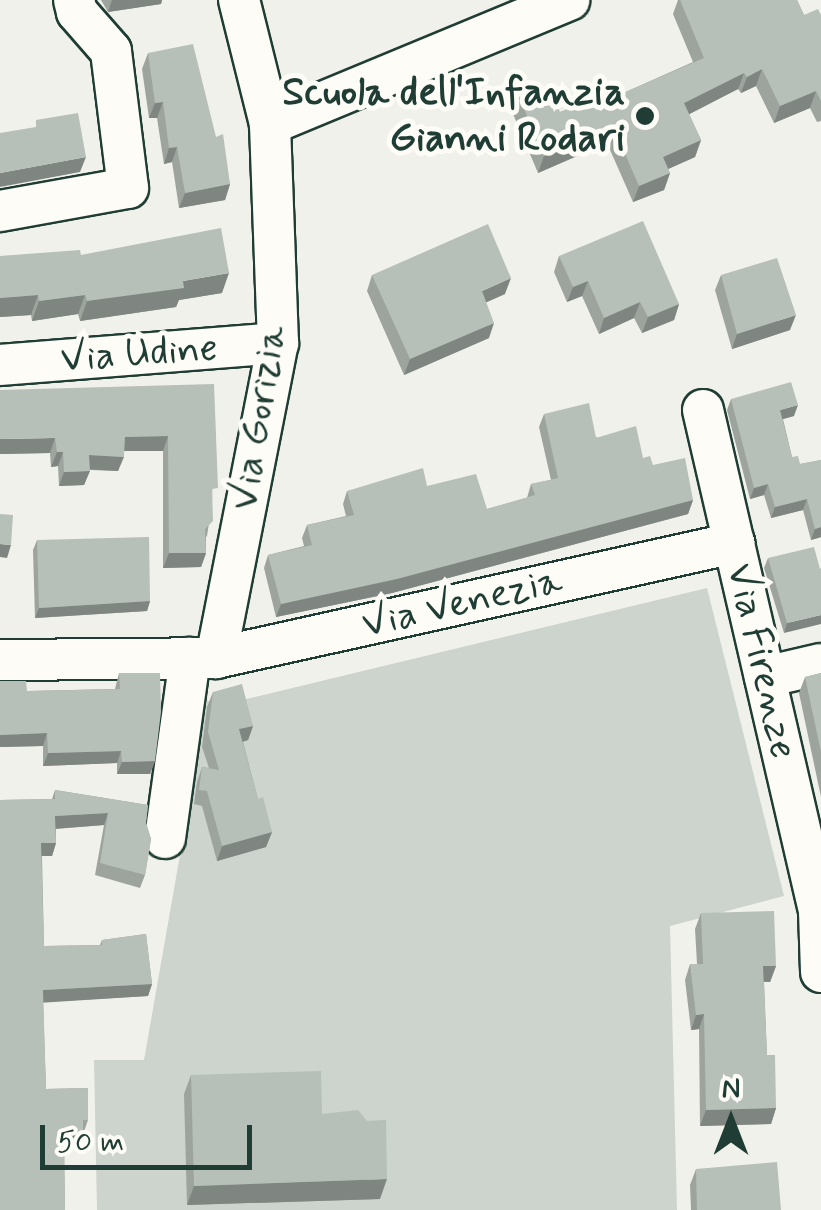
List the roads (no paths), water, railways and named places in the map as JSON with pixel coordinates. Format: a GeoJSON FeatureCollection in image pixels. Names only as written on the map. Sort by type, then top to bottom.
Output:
{"type":"FeatureCollection","features":[{"type":"Feature","properties":{"kind":"street"},"geometry":{"type":"LineString","coordinates":[[0,211],[128,188],[111,50],[77,12],[74,0]]}},
{"type":"Feature","properties":{"kind":"street","name":"Via Gorizia"},"geometry":{"type":"LineString","coordinates":[[203,658],[278,343],[270,124],[239,0]]}},
{"type":"Feature","properties":{"kind":"street"},"geometry":{"type":"LineString","coordinates":[[270,124],[521,11],[569,0]]}},
{"type":"Feature","properties":{"kind":"street","name":"Via Udine"},"geometry":{"type":"LineString","coordinates":[[0,365],[278,343]]}},
{"type":"Feature","properties":{"kind":"street","name":"Via Firenze"},"geometry":{"type":"LineString","coordinates":[[703,410],[819,910],[821,972]]}},
{"type":"Feature","properties":{"kind":"street","name":"Via Venezia"},"geometry":{"type":"LineString","coordinates":[[0,660],[203,658],[734,543]]}},
{"type":"Feature","properties":{"kind":"street"},"geometry":{"type":"LineString","coordinates":[[165,838],[203,658]]}},
{"type":"Feature","properties":{"kind":"street"},"geometry":{"type":"LineString","coordinates":[[765,677],[821,664]]}},
{"type":"Feature","properties":{"kind":"place","name":"Scuola dell'Infanzia Gianni Rodari"},"geometry":{"type":"Point","coordinates":[645,116]}}]}
